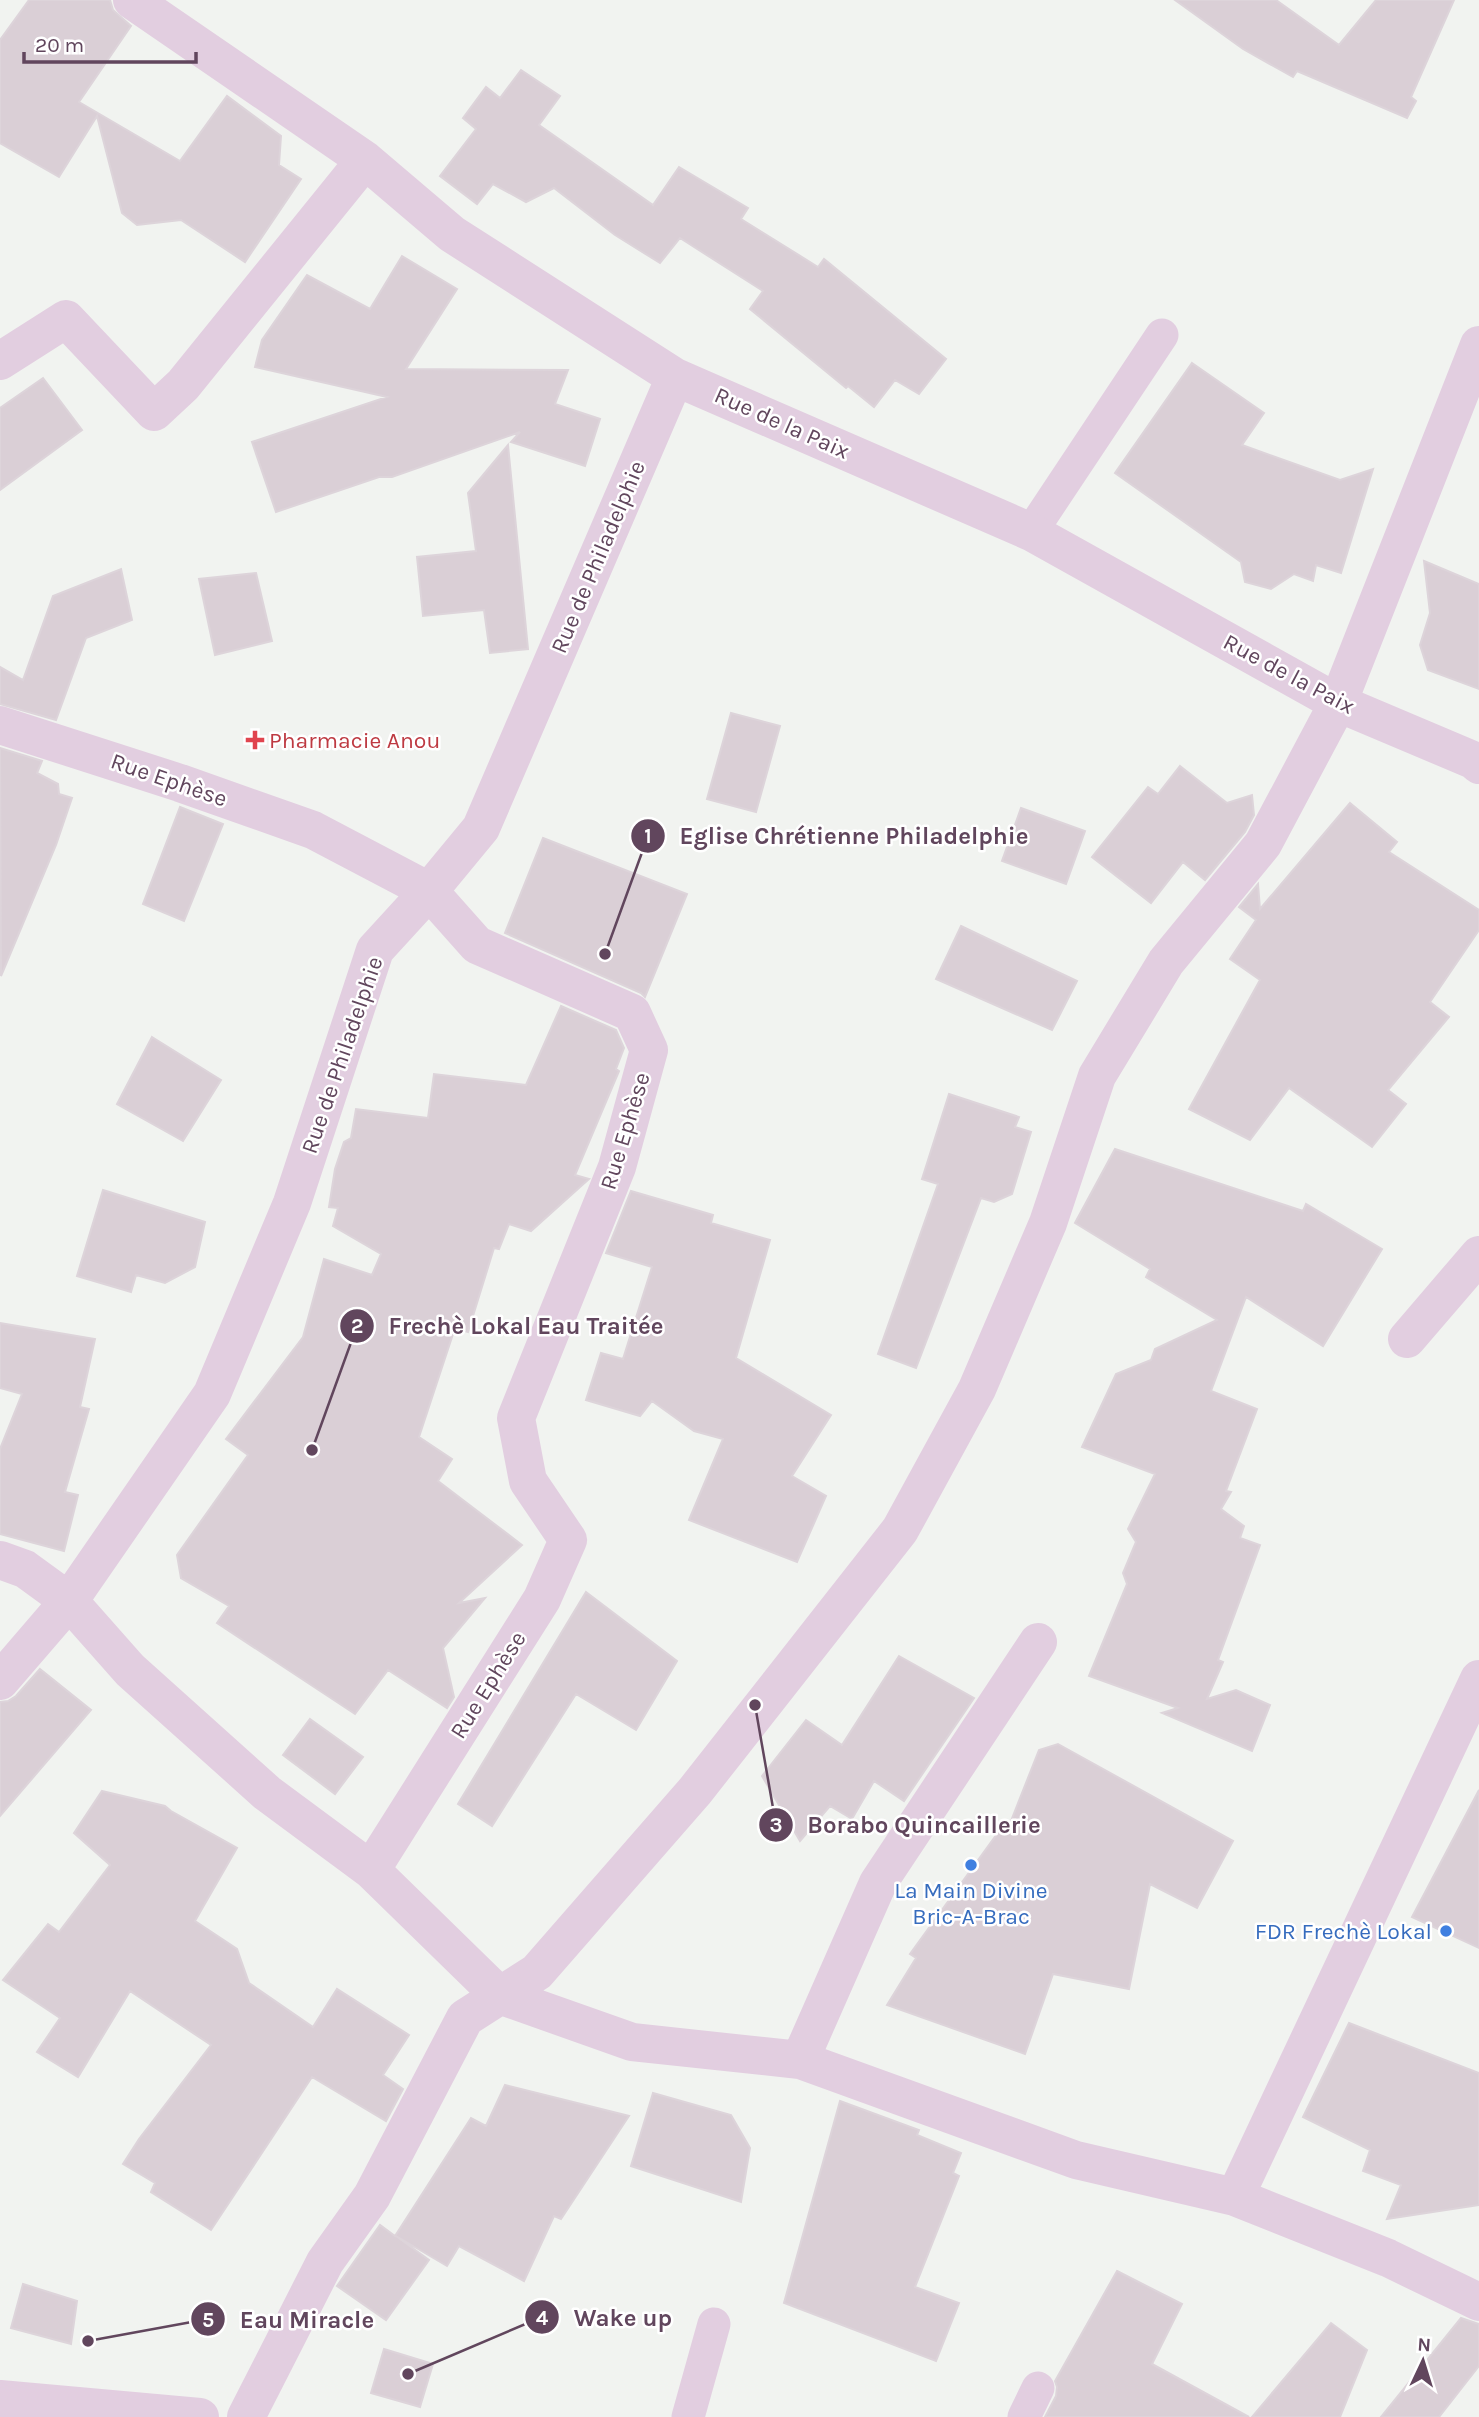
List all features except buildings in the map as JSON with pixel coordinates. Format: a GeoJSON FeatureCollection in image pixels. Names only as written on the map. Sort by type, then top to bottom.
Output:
{"type":"FeatureCollection","features":[{"type":"Feature","properties":{"kind":"street","name":"Rue de la Paix"},"geometry":{"type":"LineString","coordinates":[[132,0],[365,160],[452,234],[675,377],[1031,533],[1338,703],[1473,760],[1479,765]]}},
{"type":"Feature","properties":{"kind":"street"},"geometry":{"type":"LineString","coordinates":[[0,360],[66,319],[154,412],[183,386],[365,160]]}},
{"type":"Feature","properties":{"kind":"street"},"geometry":{"type":"LineString","coordinates":[[246,2417],[324,2262],[372,2196],[465,2018],[537,1972],[695,1791],[900,1530],[977,1389],[1048,1223],[1097,1076],[1166,962],[1263,844],[1338,703],[1479,345]]}},
{"type":"Feature","properties":{"kind":"street","name":"Rue de Philadelphie"},"geometry":{"type":"LineString","coordinates":[[0,1681],[69,1601],[212,1394],[292,1203],[375,950],[481,828],[675,377]]}},
{"type":"Feature","properties":{"kind":"street","name":"Rue Ephèse"},"geometry":{"type":"LineString","coordinates":[[0,725],[180,783],[313,830],[429,891],[477,946],[632,1013],[649,1050],[617,1167],[516,1418],[528,1481],[569,1540],[542,1599],[371,1870]]}},
{"type":"Feature","properties":{"kind":"street"},"geometry":{"type":"LineString","coordinates":[[1407,1339],[1479,1255]]}},
{"type":"Feature","properties":{"kind":"street"},"geometry":{"type":"LineString","coordinates":[[0,1560],[25,1569],[69,1601],[130,1670],[159,1697],[267,1793],[371,1870],[499,1995],[632,2042],[800,2060],[1076,2160],[1235,2197],[1388,2258],[1479,2302]]}},
{"type":"Feature","properties":{"kind":"street"},"geometry":{"type":"LineString","coordinates":[[800,2060],[878,1883],[1038,1642]]}},
{"type":"Feature","properties":{"kind":"street"},"geometry":{"type":"LineString","coordinates":[[1235,2197],[1479,1679]]}},
{"type":"Feature","properties":{"kind":"street"},"geometry":{"type":"LineString","coordinates":[[0,2399],[200,2417]]}},
{"type":"Feature","properties":{"kind":"lane"},"geometry":{"type":"LineString","coordinates":[[1031,533],[1162,335]]}},
{"type":"Feature","properties":{"kind":"lane"},"geometry":{"type":"LineString","coordinates":[[688,2417],[715,2324]]}},
{"type":"Feature","properties":{"kind":"place","name":"Pharmacie Anou"},"geometry":{"type":"Point","coordinates":[255,740]}},
{"type":"Feature","properties":{"kind":"place","name":"Eglise Chrétienne Philadelphie"},"geometry":{"type":"Point","coordinates":[605,954]}},
{"type":"Feature","properties":{"kind":"place","name":"Frechè Lokal Eau Traitée"},"geometry":{"type":"Point","coordinates":[312,1450]}},
{"type":"Feature","properties":{"kind":"place","name":"Borabo Quincaillerie"},"geometry":{"type":"Point","coordinates":[755,1705]}},
{"type":"Feature","properties":{"kind":"place","name":"La Main Divine Bric-A-Brac"},"geometry":{"type":"Point","coordinates":[971,1865]}},
{"type":"Feature","properties":{"kind":"place","name":"FDR Frechè Lokal"},"geometry":{"type":"Point","coordinates":[1446,1931]}},
{"type":"Feature","properties":{"kind":"place","name":"Eau Miracle"},"geometry":{"type":"Point","coordinates":[88,2341]}},
{"type":"Feature","properties":{"kind":"place","name":"Wake up"},"geometry":{"type":"Point","coordinates":[408,2374]}}]}
